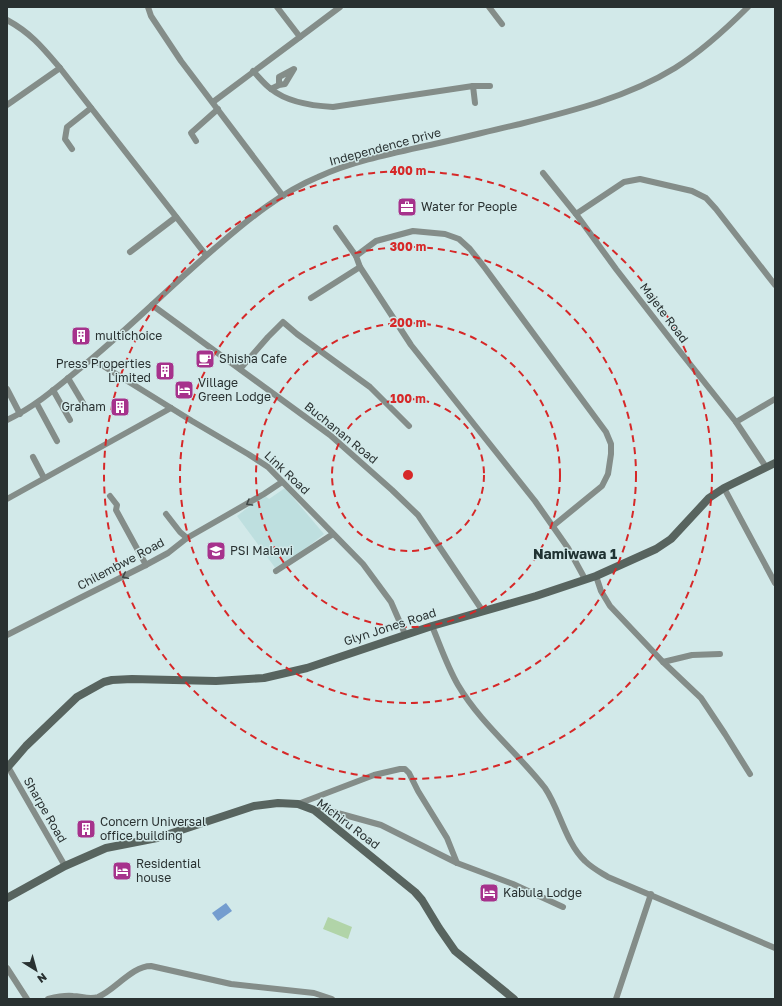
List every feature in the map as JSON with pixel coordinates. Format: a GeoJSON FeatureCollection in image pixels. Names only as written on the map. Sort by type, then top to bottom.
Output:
{"type":"FeatureCollection","features":[{"type":"Feature","properties":{"kind":"street"},"geometry":{"type":"LineString","coordinates":[[148,7],[151,16],[166,40],[283,196]]}},
{"type":"Feature","properties":{"kind":"street"},"geometry":{"type":"LineString","coordinates":[[277,7],[300,37]]}},
{"type":"Feature","properties":{"kind":"street"},"geometry":{"type":"LineString","coordinates":[[212,102],[340,7]]}},
{"type":"Feature","properties":{"kind":"street"},"geometry":{"type":"LineString","coordinates":[[489,7],[502,24]]}},
{"type":"Feature","properties":{"kind":"street","name":"Independence Drive"},"geometry":{"type":"LineString","coordinates":[[7,420],[37,404],[92,359],[206,255],[243,224],[283,196],[318,176],[384,156],[563,113],[630,91],[674,69],[702,49],[748,7]]}},
{"type":"Feature","properties":{"kind":"street"},"geometry":{"type":"LineString","coordinates":[[7,20],[20,27],[37,41],[60,68],[206,255]]}},
{"type":"Feature","properties":{"kind":"street"},"geometry":{"type":"LineString","coordinates":[[7,105],[60,68]]}},
{"type":"Feature","properties":{"kind":"street"},"geometry":{"type":"LineString","coordinates":[[253,72],[271,89],[281,95],[313,106],[333,107],[473,86],[490,86]]}},
{"type":"Feature","properties":{"kind":"street"},"geometry":{"type":"LineString","coordinates":[[271,89],[279,85]]}},
{"type":"Feature","properties":{"kind":"street"},"geometry":{"type":"LineString","coordinates":[[473,86],[475,103]]}},
{"type":"Feature","properties":{"kind":"street"},"geometry":{"type":"LineString","coordinates":[[72,149],[65,139],[67,127],[91,108]]}},
{"type":"Feature","properties":{"kind":"street"},"geometry":{"type":"LineString","coordinates":[[196,141],[191,133],[218,109]]}},
{"type":"Feature","properties":{"kind":"street","name":"Majete Road"},"geometry":{"type":"LineString","coordinates":[[543,173],[736,422],[766,467]]}},
{"type":"Feature","properties":{"kind":"street"},"geometry":{"type":"LineString","coordinates":[[576,214],[624,182],[640,179],[692,191],[706,198],[775,285]]}},
{"type":"Feature","properties":{"kind":"street"},"geometry":{"type":"LineString","coordinates":[[130,252],[176,217]]}},
{"type":"Feature","properties":{"kind":"street"},"geometry":{"type":"LineString","coordinates":[[336,228],[356,256],[360,267],[411,345],[535,501],[568,548],[585,579]]}},
{"type":"Feature","properties":{"kind":"street"},"geometry":{"type":"LineString","coordinates":[[356,256],[376,241],[413,231],[445,234],[459,239],[470,249],[485,268],[606,432],[611,444],[611,454],[608,474],[602,486],[552,526]]}},
{"type":"Feature","properties":{"kind":"street"},"geometry":{"type":"LineString","coordinates":[[311,298],[360,267]]}},
{"type":"Feature","properties":{"kind":"street"},"geometry":{"type":"LineString","coordinates":[[769,277],[775,273]]}},
{"type":"Feature","properties":{"kind":"street","name":"Buchanan Road"},"geometry":{"type":"LineString","coordinates":[[152,305],[330,435],[392,490],[418,515],[465,584],[481,611]]}},
{"type":"Feature","properties":{"kind":"street"},"geometry":{"type":"LineString","coordinates":[[240,369],[283,322],[297,334],[370,387],[409,426]]}},
{"type":"Feature","properties":{"kind":"street","name":"Link Road"},"geometry":{"type":"LineString","coordinates":[[92,359],[268,467],[362,564],[391,602],[405,634]]}},
{"type":"Feature","properties":{"kind":"street"},"geometry":{"type":"LineString","coordinates":[[68,378],[83,403]]}},
{"type":"Feature","properties":{"kind":"street"},"geometry":{"type":"LineString","coordinates":[[7,389],[20,414]]}},
{"type":"Feature","properties":{"kind":"street"},"geometry":{"type":"LineString","coordinates":[[53,390],[70,420]]}},
{"type":"Feature","properties":{"kind":"street"},"geometry":{"type":"LineString","coordinates":[[736,422],[775,399]]}},
{"type":"Feature","properties":{"kind":"street"},"geometry":{"type":"LineString","coordinates":[[37,404],[57,441]]}},
{"type":"Feature","properties":{"kind":"street"},"geometry":{"type":"LineString","coordinates":[[7,498],[171,408]]}},
{"type":"Feature","properties":{"kind":"street"},"geometry":{"type":"LineString","coordinates":[[33,457],[44,478]]}},
{"type":"Feature","properties":{"kind":"street","name":"Glyn Jones Road"},"geometry":{"type":"LineString","coordinates":[[7,766],[77,697],[104,682],[132,679],[216,681],[264,678],[307,668],[405,634],[536,596],[596,576],[656,549],[671,538],[709,498],[724,488],[775,463]]}},
{"type":"Feature","properties":{"kind":"street","name":"Chilembwe Road"},"geometry":{"type":"LineString","coordinates":[[7,635],[168,553],[187,538],[282,482]]}},
{"type":"Feature","properties":{"kind":"street"},"geometry":{"type":"LineString","coordinates":[[724,488],[775,583]]}},
{"type":"Feature","properties":{"kind":"street"},"geometry":{"type":"LineString","coordinates":[[110,496],[146,565]]}},
{"type":"Feature","properties":{"kind":"street"},"geometry":{"type":"LineString","coordinates":[[166,514],[180,532],[187,538]]}},
{"type":"Feature","properties":{"kind":"street"},"geometry":{"type":"LineString","coordinates":[[276,571],[333,534]]}},
{"type":"Feature","properties":{"kind":"street"},"geometry":{"type":"LineString","coordinates":[[596,576],[601,591],[610,606],[663,662],[701,698],[726,734],[750,774]]}},
{"type":"Feature","properties":{"kind":"street"},"geometry":{"type":"LineString","coordinates":[[432,626],[457,684],[469,702],[485,721],[545,788],[551,797],[571,841],[579,854],[591,866],[608,877],[775,948]]}},
{"type":"Feature","properties":{"kind":"street"},"geometry":{"type":"LineString","coordinates":[[663,662],[692,655],[720,654]]}},
{"type":"Feature","properties":{"kind":"street","name":"Sharpe Road"},"geometry":{"type":"LineString","coordinates":[[7,766],[65,866]]}},
{"type":"Feature","properties":{"kind":"street"},"geometry":{"type":"LineString","coordinates":[[298,804],[374,775],[405,769],[409,773],[418,791],[447,838],[457,863]]}},
{"type":"Feature","properties":{"kind":"street","name":"Michiru Road"},"geometry":{"type":"LineString","coordinates":[[7,898],[65,866],[106,848],[157,838],[254,806],[278,803],[298,804],[314,810],[415,892],[422,900],[455,951],[514,999]]}},
{"type":"Feature","properties":{"kind":"street"},"geometry":{"type":"LineString","coordinates":[[314,810],[323,809],[381,825],[457,863],[513,884],[563,907]]}},
{"type":"Feature","properties":{"kind":"street"},"geometry":{"type":"LineString","coordinates":[[616,999],[650,894]]}},
{"type":"Feature","properties":{"kind":"street"},"geometry":{"type":"LineString","coordinates":[[48,999],[64,996],[90,999],[96,998],[107,992],[137,970],[143,967],[151,966],[232,984],[314,993],[332,999]]}},
{"type":"Feature","properties":{"kind":"street"},"geometry":{"type":"LineString","coordinates":[[7,968],[26,998],[34,999]]}},
{"type":"Feature","properties":{"kind":"shaded area"},"geometry":{"type":"Polygon","coordinates":[[[285,488],[324,534],[300,553],[276,569],[237,516],[264,495],[269,499],[285,488]]]}},
{"type":"Feature","properties":{"kind":"green space"},"geometry":{"type":"Polygon","coordinates":[[[328,917],[352,927],[348,939],[323,929],[328,917]]]}},
{"type":"Feature","properties":{"kind":"water"},"geometry":{"type":"Polygon","coordinates":[[[226,903],[232,911],[218,921],[212,913],[226,903]]]}},
{"type":"Feature","properties":{"kind":"place","name":"Water for People"},"geometry":{"type":"Point","coordinates":[407,207]}},
{"type":"Feature","properties":{"kind":"place","name":"multichoice"},"geometry":{"type":"Point","coordinates":[81,336]}},
{"type":"Feature","properties":{"kind":"place","name":"Shisha Cafe"},"geometry":{"type":"Point","coordinates":[205,359]}},
{"type":"Feature","properties":{"kind":"place","name":"Press Properties Limited"},"geometry":{"type":"Point","coordinates":[165,371]}},
{"type":"Feature","properties":{"kind":"place","name":"Village Green Lodge"},"geometry":{"type":"Point","coordinates":[184,390]}},
{"type":"Feature","properties":{"kind":"place","name":"Graham"},"geometry":{"type":"Point","coordinates":[120,407]}},
{"type":"Feature","properties":{"kind":"place","name":"PSI Malawi"},"geometry":{"type":"Point","coordinates":[216,551]}},
{"type":"Feature","properties":{"kind":"place","name":"Concern Universal office building"},"geometry":{"type":"Point","coordinates":[86,829]}},
{"type":"Feature","properties":{"kind":"place","name":"Residential house"},"geometry":{"type":"Point","coordinates":[122,871]}},
{"type":"Feature","properties":{"kind":"place","name":"Kabula Lodge"},"geometry":{"type":"Point","coordinates":[489,893]}},
{"type":"Feature","properties":{"kind":"district","name":"Namiwawa 1"},"geometry":{"type":"Point","coordinates":[575,554]}}]}
